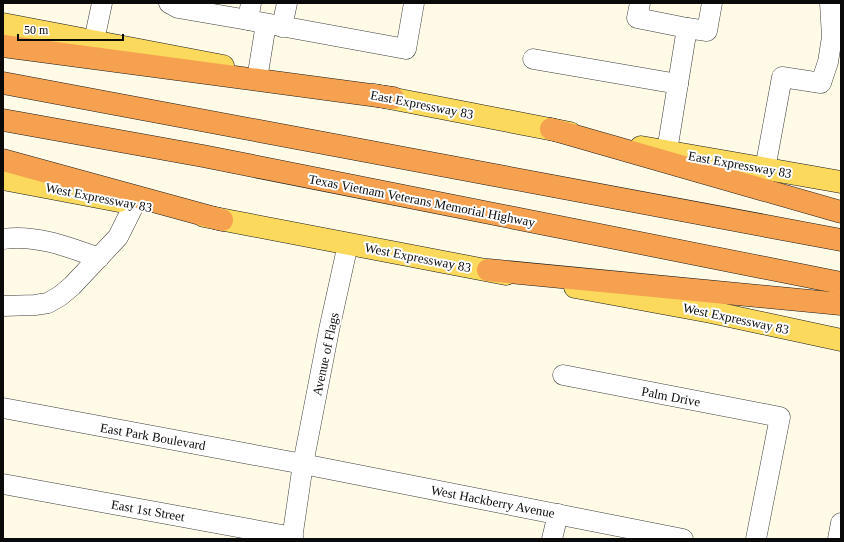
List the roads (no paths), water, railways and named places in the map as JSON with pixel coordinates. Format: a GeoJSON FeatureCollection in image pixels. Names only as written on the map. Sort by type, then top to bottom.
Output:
{"type":"FeatureCollection","features":[{"type":"Feature","properties":{"kind":"highway"},"geometry":{"type":"LineString","coordinates":[[3,46],[393,98]]}},
{"type":"Feature","properties":{"kind":"highway"},"geometry":{"type":"LineString","coordinates":[[3,83],[841,240]]}},
{"type":"Feature","properties":{"kind":"highway","name":"Texas Vietnam Veterans Memorial Highway"},"geometry":{"type":"LineString","coordinates":[[3,120],[211,158],[841,283]]}},
{"type":"Feature","properties":{"kind":"highway"},"geometry":{"type":"LineString","coordinates":[[551,129],[841,212]]}},
{"type":"Feature","properties":{"kind":"highway"},"geometry":{"type":"LineString","coordinates":[[3,160],[222,220]]}},
{"type":"Feature","properties":{"kind":"highway"},"geometry":{"type":"LineString","coordinates":[[488,270],[841,304]]}},
{"type":"Feature","properties":{"kind":"main road","name":"East Expressway 83"},"geometry":{"type":"LineString","coordinates":[[3,24],[667,151],[841,182]]}},
{"type":"Feature","properties":{"kind":"main road","name":"West Expressway 83"},"geometry":{"type":"LineString","coordinates":[[3,179],[711,312],[836,339]]}},
{"type":"Feature","properties":{"kind":"street"},"geometry":{"type":"LineString","coordinates":[[94,41],[102,3]]}},
{"type":"Feature","properties":{"kind":"street"},"geometry":{"type":"LineString","coordinates":[[169,3],[178,8],[216,9],[406,49],[414,3]]}},
{"type":"Feature","properties":{"kind":"street"},"geometry":{"type":"LineString","coordinates":[[262,19],[287,3]]}},
{"type":"Feature","properties":{"kind":"street"},"geometry":{"type":"LineString","coordinates":[[640,3],[637,18],[707,31],[712,3]]}},
{"type":"Feature","properties":{"kind":"street"},"geometry":{"type":"LineString","coordinates":[[765,169],[782,78],[821,83],[828,62],[832,37],[830,3]]}},
{"type":"Feature","properties":{"kind":"street"},"geometry":{"type":"LineString","coordinates":[[258,73],[262,19]]}},
{"type":"Feature","properties":{"kind":"street"},"geometry":{"type":"LineString","coordinates":[[667,151],[687,28]]}},
{"type":"Feature","properties":{"kind":"street"},"geometry":{"type":"LineString","coordinates":[[533,59],[678,84]]}},
{"type":"Feature","properties":{"kind":"street"},"geometry":{"type":"LineString","coordinates":[[3,306],[48,303],[60,296],[72,286],[118,237],[135,204]]}},
{"type":"Feature","properties":{"kind":"street"},"geometry":{"type":"LineString","coordinates":[[3,240],[11,238],[37,240],[68,247],[99,258]]}},
{"type":"Feature","properties":{"kind":"street","name":"Avenue of Flags"},"geometry":{"type":"LineString","coordinates":[[293,538],[302,464],[348,244]]}},
{"type":"Feature","properties":{"kind":"street","name":"Palm Drive"},"geometry":{"type":"LineString","coordinates":[[563,376],[780,417],[756,539]]}},
{"type":"Feature","properties":{"kind":"street","name":"East Park Boulevard"},"geometry":{"type":"LineString","coordinates":[[3,408],[302,464]]}},
{"type":"Feature","properties":{"kind":"street","name":"West Hackberry Avenue"},"geometry":{"type":"LineString","coordinates":[[302,464],[683,539]]}},
{"type":"Feature","properties":{"kind":"street","name":"East 1st Street"},"geometry":{"type":"LineString","coordinates":[[3,484],[293,538]]}},
{"type":"Feature","properties":{"kind":"street"},"geometry":{"type":"LineString","coordinates":[[552,539],[558,514]]}},
{"type":"Feature","properties":{"kind":"street"},"geometry":{"type":"LineString","coordinates":[[838,539],[841,524]]}}]}
